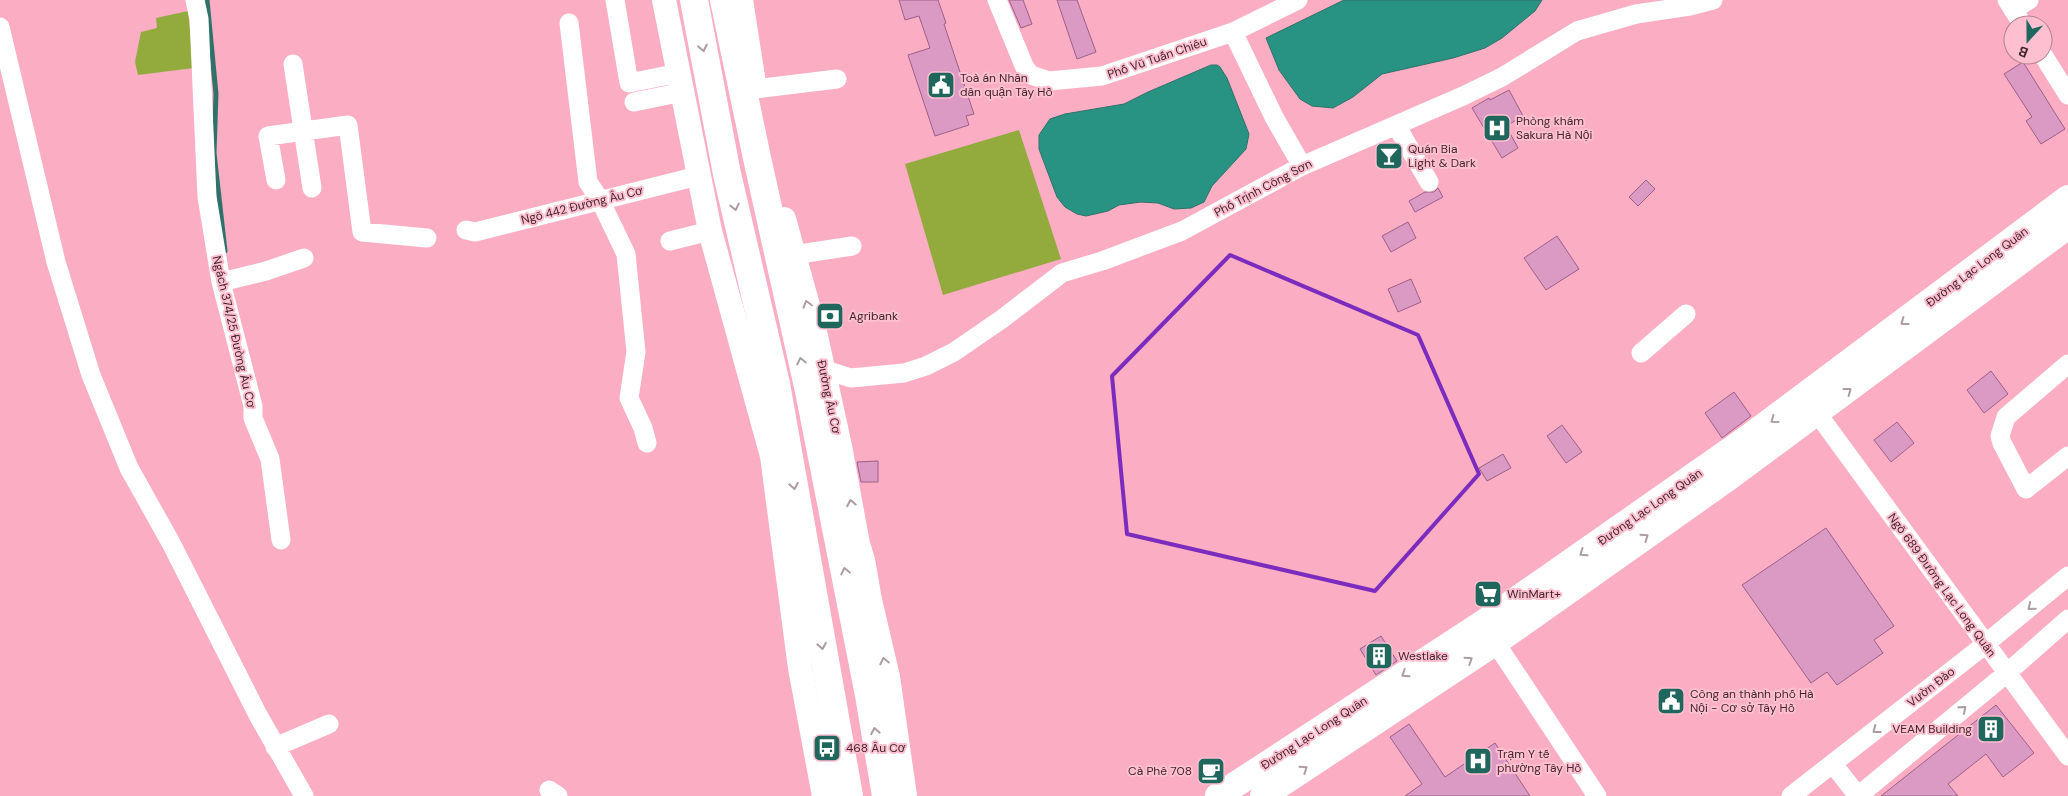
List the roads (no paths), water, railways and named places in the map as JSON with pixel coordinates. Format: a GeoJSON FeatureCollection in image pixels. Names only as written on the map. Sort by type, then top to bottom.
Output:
{"type":"FeatureCollection","features":[{"type":"Feature","properties":{"kind":"main road"},"geometry":{"type":"LineString","coordinates":[[694,0],[729,182],[778,398],[849,796]]}},
{"type":"Feature","properties":{"kind":"main road","name":"Đường Âu Cơ"},"geometry":{"type":"LineString","coordinates":[[724,0],[757,158],[816,380],[886,796]]}},
{"type":"Feature","properties":{"kind":"main road","name":"Đường Lạc Long Quân"},"geometry":{"type":"LineString","coordinates":[[1264,796],[1489,633],[1795,405],[2068,198]]}},
{"type":"Feature","properties":{"kind":"main road","name":"Đường Lạc Long Quân"},"geometry":{"type":"LineString","coordinates":[[1218,796],[1489,633],[1817,413],[2068,226]]}},
{"type":"Feature","properties":{"kind":"main road"},"geometry":{"type":"LineString","coordinates":[[778,398],[816,380]]}},
{"type":"Feature","properties":{"kind":"street","name":"Ngách 374/25 Đường Âu Cơ"},"geometry":{"type":"LineString","coordinates":[[195,0],[199,19],[207,197],[221,282],[253,406],[253,418],[270,459],[281,540]]}},
{"type":"Feature","properties":{"kind":"street"},"geometry":{"type":"LineString","coordinates":[[615,0],[629,83],[681,82]]}},
{"type":"Feature","properties":{"kind":"street"},"geometry":{"type":"LineString","coordinates":[[664,0],[710,231],[772,456],[800,668],[824,796]]}},
{"type":"Feature","properties":{"kind":"street","name":"Đường Âu Cơ"},"geometry":{"type":"LineString","coordinates":[[740,0],[755,89],[793,255],[814,327],[816,380],[863,560],[870,600],[888,677],[906,796]]}},
{"type":"Feature","properties":{"kind":"street","name":"Phố Vũ Tuấn Chiêu"},"geometry":{"type":"LineString","coordinates":[[997,0],[1025,68],[1031,75],[1049,81],[1102,76],[1233,32],[1298,0]]}},
{"type":"Feature","properties":{"kind":"street","name":"Phố Trịnh Công Sơn"},"geometry":{"type":"LineString","coordinates":[[816,380],[904,373],[926,366],[962,347],[1062,273],[1102,261],[1182,231],[1302,166],[1463,96],[1502,77],[1577,32],[1636,14],[1690,6],[1714,0]]}},
{"type":"Feature","properties":{"kind":"street"},"geometry":{"type":"LineString","coordinates":[[2014,12],[2029,0]]}},
{"type":"Feature","properties":{"kind":"street"},"geometry":{"type":"LineString","coordinates":[[569,23],[588,182],[600,200],[626,254],[636,352],[629,398],[643,428],[647,443]]}},
{"type":"Feature","properties":{"kind":"street"},"geometry":{"type":"LineString","coordinates":[[0,27],[56,262],[91,375],[129,468],[171,543],[275,747],[303,793]]}},
{"type":"Feature","properties":{"kind":"street"},"geometry":{"type":"LineString","coordinates":[[1233,32],[1274,117],[1302,166]]}},
{"type":"Feature","properties":{"kind":"street"},"geometry":{"type":"LineString","coordinates":[[293,64],[312,188]]}},
{"type":"Feature","properties":{"kind":"street"},"geometry":{"type":"LineString","coordinates":[[2050,65],[2066,87]]}},
{"type":"Feature","properties":{"kind":"street"},"geometry":{"type":"LineString","coordinates":[[755,89],[837,79]]}},
{"type":"Feature","properties":{"kind":"street"},"geometry":{"type":"LineString","coordinates":[[634,102],[681,82]]}},
{"type":"Feature","properties":{"kind":"street"},"geometry":{"type":"LineString","coordinates":[[276,180],[268,136],[348,124],[362,232],[427,238]]}},
{"type":"Feature","properties":{"kind":"street"},"geometry":{"type":"LineString","coordinates":[[1396,125],[1429,182]]}},
{"type":"Feature","properties":{"kind":"street","name":"Ngõ 442 Đường Âu Cơ"},"geometry":{"type":"LineString","coordinates":[[466,230],[475,232],[698,176]]}},
{"type":"Feature","properties":{"kind":"street"},"geometry":{"type":"LineString","coordinates":[[670,241],[710,231]]}},
{"type":"Feature","properties":{"kind":"street"},"geometry":{"type":"LineString","coordinates":[[793,255],[852,246]]}},
{"type":"Feature","properties":{"kind":"street"},"geometry":{"type":"LineString","coordinates":[[221,282],[266,271],[304,258]]}},
{"type":"Feature","properties":{"kind":"street"},"geometry":{"type":"LineString","coordinates":[[1641,353],[1686,314]]}},
{"type":"Feature","properties":{"kind":"street"},"geometry":{"type":"LineString","coordinates":[[2068,364],[2006,417],[2000,436],[2026,489],[2068,456]]}},
{"type":"Feature","properties":{"kind":"street","name":"Ngõ 689 Đường Lạc Long Quân"},"geometry":{"type":"LineString","coordinates":[[1817,413],[2068,756]]}},
{"type":"Feature","properties":{"kind":"street","name":"Vườn Đào"},"geometry":{"type":"LineString","coordinates":[[1792,796],[1986,644],[2068,576]]}},
{"type":"Feature","properties":{"kind":"street"},"geometry":{"type":"LineString","coordinates":[[1833,764],[1858,796],[2007,673],[2068,619]]}},
{"type":"Feature","properties":{"kind":"street"},"geometry":{"type":"LineString","coordinates":[[1489,633],[1597,796]]}},
{"type":"Feature","properties":{"kind":"street"},"geometry":{"type":"LineString","coordinates":[[275,747],[329,724]]}},
{"type":"Feature","properties":{"kind":"waterway"},"geometry":{"type":"LineString","coordinates":[[207,0],[216,94],[214,153],[225,251]]}},
{"type":"Feature","properties":{"kind":"place","name":"Toà án Nhân dân quận Tây Hồ"},"geometry":{"type":"Point","coordinates":[941,85]}},
{"type":"Feature","properties":{"kind":"place","name":"Phòng khám Sakura Hà Nội"},"geometry":{"type":"Point","coordinates":[1497,128]}},
{"type":"Feature","properties":{"kind":"place","name":"Quán Bia Light & Dark"},"geometry":{"type":"Point","coordinates":[1389,156]}},
{"type":"Feature","properties":{"kind":"place","name":"Agribank"},"geometry":{"type":"Point","coordinates":[830,316]}},
{"type":"Feature","properties":{"kind":"place","name":"WinMart+"},"geometry":{"type":"Point","coordinates":[1488,594]}},
{"type":"Feature","properties":{"kind":"place","name":"Westlake"},"geometry":{"type":"Point","coordinates":[1379,656]}},
{"type":"Feature","properties":{"kind":"place","name":"Công an thành phố Hà Nội - Cơ sở Tây Hồ"},"geometry":{"type":"Point","coordinates":[1671,701]}},
{"type":"Feature","properties":{"kind":"place","name":"VEAM Building"},"geometry":{"type":"Point","coordinates":[1991,729]}},
{"type":"Feature","properties":{"kind":"place","name":"468 Âu Cơ"},"geometry":{"type":"Point","coordinates":[827,748]}},
{"type":"Feature","properties":{"kind":"place","name":"Trạm Y tế phường Tây Hồ"},"geometry":{"type":"Point","coordinates":[1478,761]}},
{"type":"Feature","properties":{"kind":"place","name":"Cà Phê 708"},"geometry":{"type":"Point","coordinates":[1211,771]}}]}
